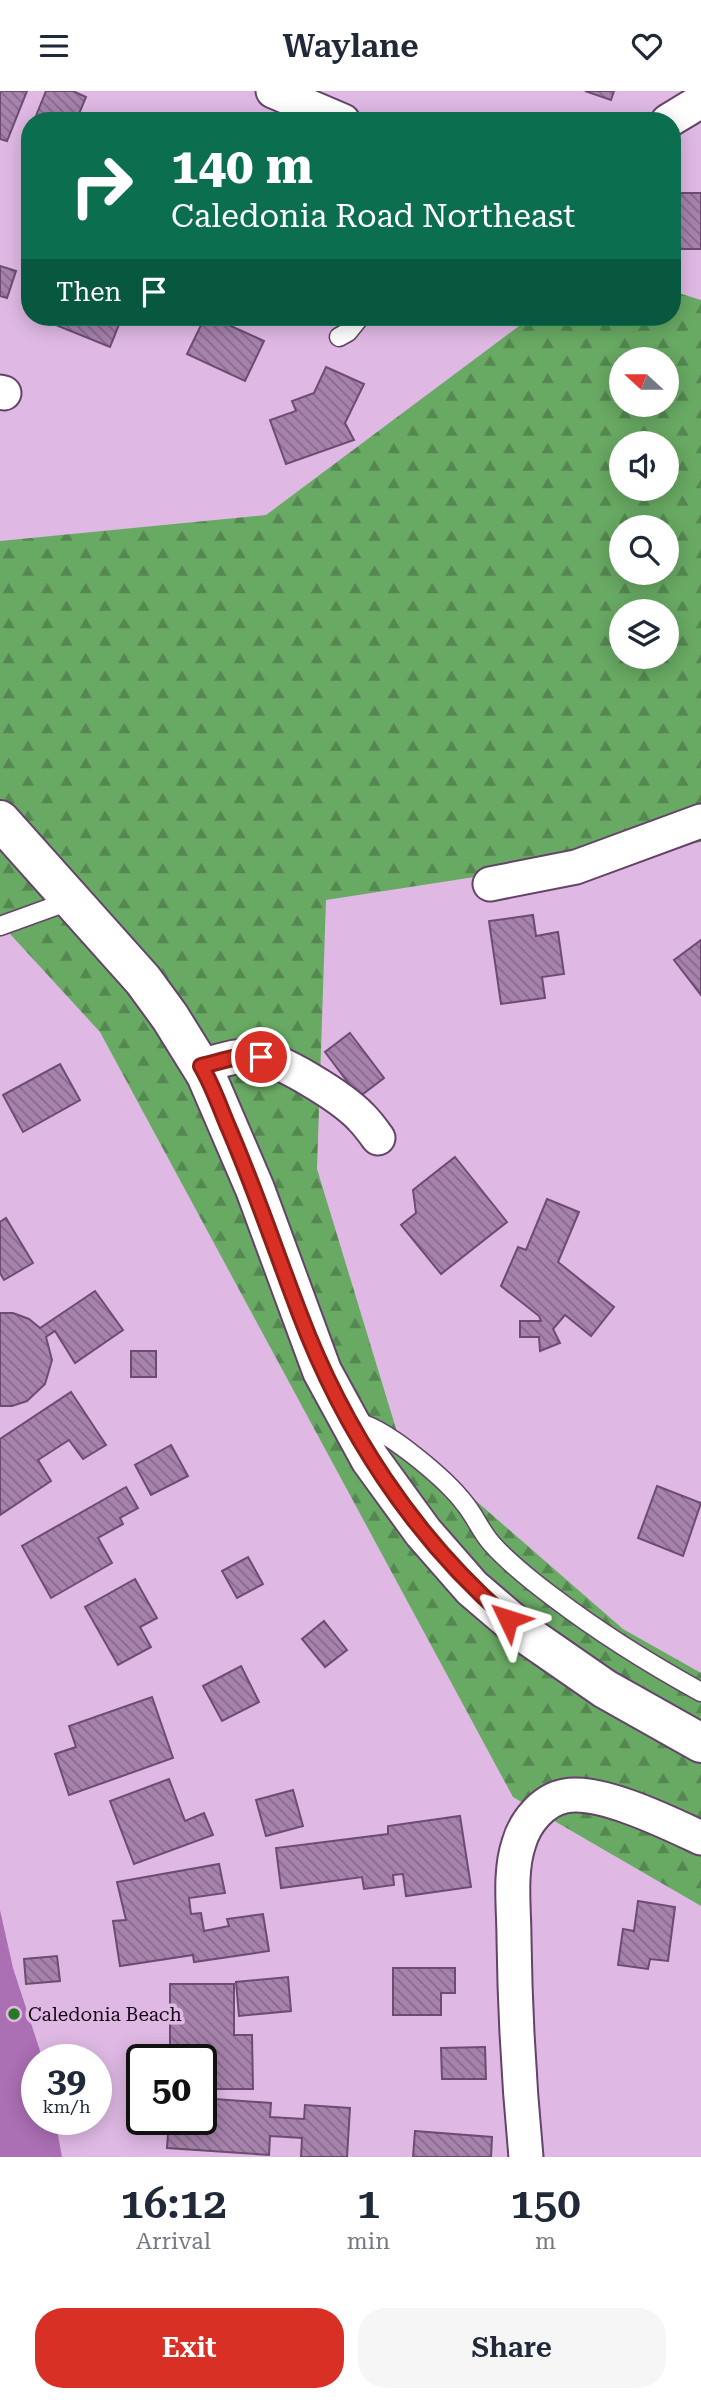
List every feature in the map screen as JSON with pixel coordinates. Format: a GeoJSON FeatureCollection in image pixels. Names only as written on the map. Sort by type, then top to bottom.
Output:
{"type":"FeatureCollection","features":[{"type":"Feature","properties":{"kind":"main road"},"geometry":{"type":"LineString","coordinates":[[0,820],[144,980],[201,1066],[255,1189],[322,1371],[370,1459],[423,1532],[472,1588],[527,1635],[605,1689],[701,1743]]}},
{"type":"Feature","properties":{"kind":"street"},"geometry":{"type":"LineString","coordinates":[[273,91],[322,112]]}},
{"type":"Feature","properties":{"kind":"street"},"geometry":{"type":"LineString","coordinates":[[681,113],[701,101]]}},
{"type":"Feature","properties":{"kind":"street"},"geometry":{"type":"LineString","coordinates":[[490,884],[576,867],[701,821]]}},
{"type":"Feature","properties":{"kind":"street"},"geometry":{"type":"LineString","coordinates":[[201,1066],[252,1055],[261,1057],[302,1075],[360,1115],[378,1137]]}},
{"type":"Feature","properties":{"kind":"street"},"geometry":{"type":"LineString","coordinates":[[526,2157],[519,2089],[513,1901],[519,1843],[530,1818],[552,1801],[563,1796],[576,1795],[615,1802],[701,1838]]}},
{"type":"Feature","properties":{"kind":"lane"},"geometry":{"type":"LineString","coordinates":[[339,337],[353,326]]}},
{"type":"Feature","properties":{"kind":"lane"},"geometry":{"type":"LineString","coordinates":[[0,926],[72,900]]}},
{"type":"Feature","properties":{"kind":"lane"},"geometry":{"type":"LineString","coordinates":[[349,1421],[362,1423],[424,1463],[464,1503],[491,1544],[552,1596],[663,1671],[701,1692]]}},
{"type":"Feature","properties":{"kind":"green space"},"geometry":{"type":"Polygon","coordinates":[[[681,294],[701,300],[701,842],[326,900],[317,1169],[397,1432],[623,1629],[701,1673],[701,1906],[513,1797],[100,1032],[0,923],[0,541],[266,515],[519,326],[681,326],[681,294]]]}},
{"type":"Feature","properties":{"kind":"shaded area","name":"Caledonia Beach"},"geometry":{"type":"Polygon","coordinates":[[[0,1910],[13,1968],[38,2044],[21,2044],[21,2135],[58,2135],[62,2157],[0,2157],[0,1910]]]}},
{"type":"Feature","properties":{"kind":"building"},"geometry":{"type":"Polygon","coordinates":[[[0,91],[27,91],[7,141],[0,139],[0,91]]]}},
{"type":"Feature","properties":{"kind":"building"},"geometry":{"type":"Polygon","coordinates":[[[46,91],[73,91],[86,97],[80,112],[38,112],[46,91]]]}},
{"type":"Feature","properties":{"kind":"building"},"geometry":{"type":"Polygon","coordinates":[[[585,91],[614,91],[611,100],[585,91]]]}},
{"type":"Feature","properties":{"kind":"building"},"geometry":{"type":"Polygon","coordinates":[[[681,193],[701,193],[701,249],[681,249],[681,193]]]}},
{"type":"Feature","properties":{"kind":"building"},"geometry":{"type":"Polygon","coordinates":[[[0,266],[16,271],[7,298],[0,296],[0,266]]]}},
{"type":"Feature","properties":{"kind":"building"},"geometry":{"type":"Polygon","coordinates":[[[58,326],[118,326],[110,347],[58,326]]]}},
{"type":"Feature","properties":{"kind":"building"},"geometry":{"type":"Polygon","coordinates":[[[201,326],[231,326],[264,341],[245,381],[187,354],[201,326]]]}},
{"type":"Feature","properties":{"kind":"building"},"geometry":{"type":"Polygon","coordinates":[[[326,367],[364,384],[345,423],[354,440],[286,464],[270,420],[296,411],[292,401],[314,393],[326,367]]]}},
{"type":"Feature","properties":{"kind":"building"},"geometry":{"type":"Polygon","coordinates":[[[533,915],[536,936],[558,932],[564,974],[542,977],[545,998],[501,1004],[489,921],[533,915]]]}},
{"type":"Feature","properties":{"kind":"building"},"geometry":{"type":"Polygon","coordinates":[[[701,940],[701,995],[674,960],[701,940]]]}},
{"type":"Feature","properties":{"kind":"building"},"geometry":{"type":"Polygon","coordinates":[[[350,1033],[384,1078],[359,1097],[325,1052],[350,1033]]]}},
{"type":"Feature","properties":{"kind":"building"},"geometry":{"type":"Polygon","coordinates":[[[60,1064],[80,1100],[23,1132],[3,1095],[60,1064]]]}},
{"type":"Feature","properties":{"kind":"building"},"geometry":{"type":"Polygon","coordinates":[[[455,1157],[507,1222],[441,1274],[401,1225],[416,1213],[413,1190],[455,1157]]]}},
{"type":"Feature","properties":{"kind":"building"},"geometry":{"type":"Polygon","coordinates":[[[547,1199],[579,1212],[558,1262],[614,1307],[591,1336],[565,1315],[553,1329],[560,1343],[540,1351],[539,1337],[520,1337],[520,1321],[541,1321],[539,1316],[501,1286],[518,1247],[526,1250],[547,1199]]]}},
{"type":"Feature","properties":{"kind":"building"},"geometry":{"type":"Polygon","coordinates":[[[6,1218],[33,1263],[4,1280],[0,1273],[0,1222],[6,1218]]]}},
{"type":"Feature","properties":{"kind":"building"},"geometry":{"type":"Polygon","coordinates":[[[95,1291],[123,1330],[75,1363],[55,1331],[46,1337],[52,1360],[45,1384],[27,1401],[12,1406],[0,1406],[0,1313],[13,1313],[29,1319],[40,1328],[95,1291]]]}},
{"type":"Feature","properties":{"kind":"building"},"geometry":{"type":"Polygon","coordinates":[[[131,1351],[156,1351],[156,1377],[131,1377],[131,1351]]]}},
{"type":"Feature","properties":{"kind":"building"},"geometry":{"type":"Polygon","coordinates":[[[71,1392],[106,1445],[83,1459],[69,1440],[38,1460],[51,1481],[0,1515],[0,1439],[71,1392]]]}},
{"type":"Feature","properties":{"kind":"building"},"geometry":{"type":"Polygon","coordinates":[[[171,1445],[188,1476],[151,1495],[135,1465],[171,1445]]]}},
{"type":"Feature","properties":{"kind":"building"},"geometry":{"type":"Polygon","coordinates":[[[657,1486],[701,1503],[683,1556],[638,1538],[657,1486]]]}},
{"type":"Feature","properties":{"kind":"building"},"geometry":{"type":"Polygon","coordinates":[[[126,1487],[138,1508],[120,1518],[123,1524],[98,1538],[112,1563],[51,1598],[22,1546],[126,1487]]]}},
{"type":"Feature","properties":{"kind":"building"},"geometry":{"type":"Polygon","coordinates":[[[248,1557],[263,1584],[237,1598],[222,1571],[248,1557]]]}},
{"type":"Feature","properties":{"kind":"building"},"geometry":{"type":"Polygon","coordinates":[[[135,1579],[157,1618],[140,1627],[151,1647],[118,1665],[85,1607],[135,1579]]]}},
{"type":"Feature","properties":{"kind":"building"},"geometry":{"type":"Polygon","coordinates":[[[324,1621],[347,1650],[325,1667],[302,1639],[324,1621]]]}},
{"type":"Feature","properties":{"kind":"building"},"geometry":{"type":"Polygon","coordinates":[[[241,1666],[259,1702],[222,1721],[203,1686],[241,1666]]]}},
{"type":"Feature","properties":{"kind":"building"},"geometry":{"type":"Polygon","coordinates":[[[152,1697],[173,1758],[69,1795],[55,1754],[76,1747],[69,1726],[152,1697]]]}},
{"type":"Feature","properties":{"kind":"building"},"geometry":{"type":"Polygon","coordinates":[[[169,1779],[185,1821],[204,1813],[213,1835],[134,1864],[110,1801],[169,1779]]]}},
{"type":"Feature","properties":{"kind":"building"},"geometry":{"type":"Polygon","coordinates":[[[293,1790],[303,1826],[266,1836],[256,1800],[293,1790]]]}},
{"type":"Feature","properties":{"kind":"building"},"geometry":{"type":"Polygon","coordinates":[[[460,1816],[471,1887],[406,1896],[403,1874],[393,1875],[394,1885],[364,1889],[362,1877],[281,1888],[276,1848],[388,1834],[388,1826],[460,1816]]]}},
{"type":"Feature","properties":{"kind":"building"},"geometry":{"type":"Polygon","coordinates":[[[219,1864],[225,1893],[189,1898],[191,1914],[201,1913],[204,1931],[229,1926],[227,1919],[263,1914],[269,1951],[194,1962],[193,1955],[120,1966],[113,1921],[126,1920],[117,1882],[219,1864]]]}},
{"type":"Feature","properties":{"kind":"building"},"geometry":{"type":"Polygon","coordinates":[[[638,1901],[675,1907],[668,1961],[650,1959],[648,1969],[618,1965],[623,1929],[634,1931],[638,1901]]]}},
{"type":"Feature","properties":{"kind":"building"},"geometry":{"type":"Polygon","coordinates":[[[57,1956],[60,1981],[26,1984],[24,1959],[57,1956]]]}},
{"type":"Feature","properties":{"kind":"building"},"geometry":{"type":"Polygon","coordinates":[[[393,1968],[455,1968],[455,1993],[441,1993],[441,2015],[393,2015],[393,1968]]]}},
{"type":"Feature","properties":{"kind":"building"},"geometry":{"type":"Polygon","coordinates":[[[288,1977],[291,2011],[239,2016],[236,1982],[288,1977]]]}},
{"type":"Feature","properties":{"kind":"building"},"geometry":{"type":"Polygon","coordinates":[[[170,1984],[234,1984],[234,2035],[252,2035],[253,2089],[217,2089],[217,2044],[170,2044],[170,1984]]]}},
{"type":"Feature","properties":{"kind":"building"},"geometry":{"type":"Polygon","coordinates":[[[485,2047],[486,2079],[442,2079],[441,2048],[485,2047]]]}},
{"type":"Feature","properties":{"kind":"building"},"geometry":{"type":"Polygon","coordinates":[[[217,2099],[271,2103],[270,2117],[304,2119],[305,2105],[350,2108],[347,2157],[301,2157],[302,2138],[270,2136],[269,2155],[167,2148],[168,2135],[217,2135],[217,2099]]]}},
{"type":"Feature","properties":{"kind":"building"},"geometry":{"type":"Polygon","coordinates":[[[415,2131],[492,2137],[491,2157],[413,2157],[415,2131]]]}},
{"type":"Feature","properties":{"kind":"place","name":"Caledonia Beach"},"geometry":{"type":"Point","coordinates":[14,2014]}},
{"type":"Feature","properties":{"kind":"route"},"geometry":{"type":"LineString","coordinates":[[261,1057],[252,1055],[201,1066],[255,1189],[322,1371],[370,1459],[423,1532],[472,1588],[508,1619]]}}]}
